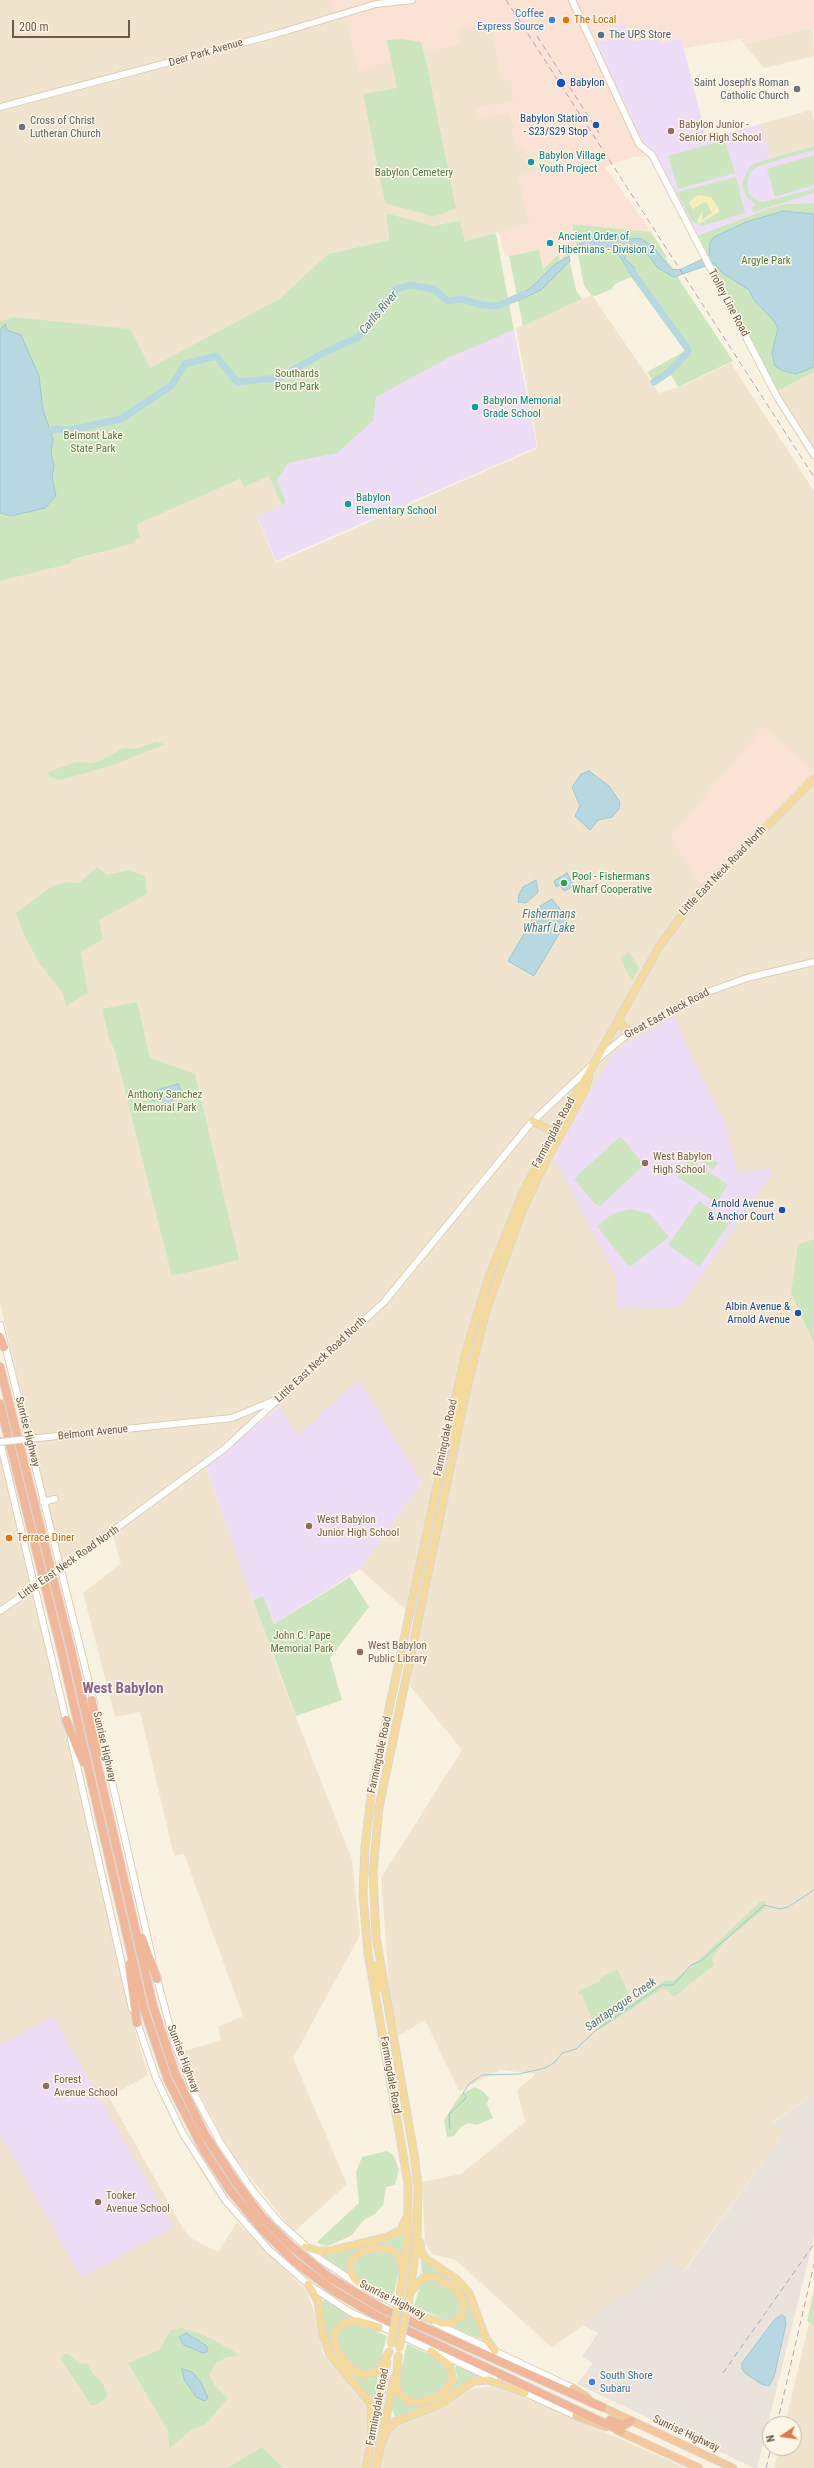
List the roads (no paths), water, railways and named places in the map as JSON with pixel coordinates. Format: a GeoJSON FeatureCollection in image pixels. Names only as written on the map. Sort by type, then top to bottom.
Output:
{"type":"FeatureCollection","features":[{"type":"Feature","properties":{"kind":"highway"},"geometry":{"type":"LineString","coordinates":[[0,1337],[4,1347]]}},
{"type":"Feature","properties":{"kind":"highway","name":"Sunrise Highway"},"geometry":{"type":"LineString","coordinates":[[0,1367],[63,1618],[154,2013],[180,2086],[219,2159],[248,2199],[271,2227],[323,2273],[371,2303],[734,2468]]}},
{"type":"Feature","properties":{"kind":"highway","name":"Sunrise Highway"},"geometry":{"type":"LineString","coordinates":[[0,1404],[59,1639],[148,2023],[177,2099],[214,2167],[238,2201],[265,2233],[311,2275],[358,2306],[699,2468]]}},
{"type":"Feature","properties":{"kind":"highway"},"geometry":{"type":"LineString","coordinates":[[92,1700],[105,1801]]}},
{"type":"Feature","properties":{"kind":"highway"},"geometry":{"type":"LineString","coordinates":[[66,1720],[96,1800]]}},
{"type":"Feature","properties":{"kind":"highway"},"geometry":{"type":"LineString","coordinates":[[128,1898],[157,1979]]}},
{"type":"Feature","properties":{"kind":"highway"},"geometry":{"type":"LineString","coordinates":[[126,1928],[137,2023]]}},
{"type":"Feature","properties":{"kind":"highway"},"geometry":{"type":"LineString","coordinates":[[573,2388],[602,2407]]}},
{"type":"Feature","properties":{"kind":"highway"},"geometry":{"type":"LineString","coordinates":[[561,2402],[586,2409],[621,2425],[628,2424],[631,2421]]}},
{"type":"Feature","properties":{"kind":"highway"},"geometry":{"type":"LineString","coordinates":[[576,2416],[621,2431]]}},
{"type":"Feature","properties":{"kind":"main road","name":"Deer Park Avenue"},"geometry":{"type":"LineString","coordinates":[[0,107],[276,34],[376,4],[412,0]]}},
{"type":"Feature","properties":{"kind":"main road","name":"Trolley Line Road"},"geometry":{"type":"LineString","coordinates":[[572,0],[639,144],[652,155],[776,395],[814,455]]}},
{"type":"Feature","properties":{"kind":"main road","name":"Little East Neck Road North"},"geometry":{"type":"LineString","coordinates":[[0,1611],[69,1563],[220,1452],[268,1410],[276,1399],[387,1299],[533,1121],[596,1061],[660,945],[684,910],[814,779]]}},
{"type":"Feature","properties":{"kind":"main road","name":"Great East Neck Road"},"geometry":{"type":"LineString","coordinates":[[596,1061],[611,1046],[632,1032],[686,1002],[715,989],[772,971],[814,962]]}},
{"type":"Feature","properties":{"kind":"main road"},"geometry":{"type":"LineString","coordinates":[[619,1018],[623,1027],[632,1032]]}},
{"type":"Feature","properties":{"kind":"main road","name":"Farmingdale Road"},"geometry":{"type":"LineString","coordinates":[[366,2468],[402,2288],[408,2247],[409,2211],[404,2156],[372,1978],[365,1923],[364,1871],[370,1802],[456,1389],[468,1342],[487,1282],[509,1226],[553,1132],[578,1088],[596,1061]]}},
{"type":"Feature","properties":{"kind":"main road","name":"Farmingdale Road"},"geometry":{"type":"LineString","coordinates":[[376,2468],[409,2300],[418,2220],[417,2178],[379,1958],[373,1891],[376,1831],[391,1748],[479,1337],[496,1279],[534,1184],[585,1090],[591,1070]]}},
{"type":"Feature","properties":{"kind":"main road"},"geometry":{"type":"LineString","coordinates":[[533,1121],[553,1132]]}},
{"type":"Feature","properties":{"kind":"main road","name":"Sunrise Highway"},"geometry":{"type":"LineString","coordinates":[[0,1325],[4,1347],[92,1700],[157,1979],[180,2059],[216,2135],[259,2198],[305,2247],[334,2269],[367,2290],[415,2314],[573,2388]]}},
{"type":"Feature","properties":{"kind":"main road"},"geometry":{"type":"LineString","coordinates":[[452,1461],[452,1436],[460,1399],[468,1342]]}},
{"type":"Feature","properties":{"kind":"main road","name":"Belmont Avenue"},"geometry":{"type":"LineString","coordinates":[[0,1442],[234,1418],[276,1399]]}},
{"type":"Feature","properties":{"kind":"main road"},"geometry":{"type":"LineString","coordinates":[[0,1442],[66,1720],[128,1993],[153,2070],[169,2107],[213,2182],[250,2230],[275,2256],[308,2284],[342,2307],[379,2327],[576,2416]]}},
{"type":"Feature","properties":{"kind":"main road"},"geometry":{"type":"LineString","coordinates":[[43,1502],[55,1499]]}},
{"type":"Feature","properties":{"kind":"main road"},"geometry":{"type":"LineString","coordinates":[[424,1543],[424,1558],[430,1564]]}},
{"type":"Feature","properties":{"kind":"main road"},"geometry":{"type":"LineString","coordinates":[[420,1562],[425,1567],[426,1583]]}},
{"type":"Feature","properties":{"kind":"main road"},"geometry":{"type":"LineString","coordinates":[[390,1704],[390,1725],[396,1727]]}},
{"type":"Feature","properties":{"kind":"main road"},"geometry":{"type":"LineString","coordinates":[[386,1724],[391,1732],[391,1748]]}},
{"type":"Feature","properties":{"kind":"main road"},"geometry":{"type":"LineString","coordinates":[[364,1871],[370,1876],[373,1891]]}},
{"type":"Feature","properties":{"kind":"main road"},"geometry":{"type":"LineString","coordinates":[[365,1923],[379,1988]]}},
{"type":"Feature","properties":{"kind":"main road"},"geometry":{"type":"LineString","coordinates":[[404,2156],[410,2175],[417,2178]]}},
{"type":"Feature","properties":{"kind":"main road"},"geometry":{"type":"LineString","coordinates":[[305,2247],[318,2251],[329,2251],[392,2235],[404,2226],[409,2211]]}},
{"type":"Feature","properties":{"kind":"main road"},"geometry":{"type":"LineString","coordinates":[[418,2220],[422,2254],[428,2260],[456,2279],[469,2293],[486,2339],[495,2351]]}},
{"type":"Feature","properties":{"kind":"main road"},"geometry":{"type":"LineString","coordinates":[[367,2290],[352,2274],[351,2263],[359,2253],[376,2248],[391,2249],[399,2256],[402,2264],[402,2288]]}},
{"type":"Feature","properties":{"kind":"main road"},"geometry":{"type":"LineString","coordinates":[[410,2292],[420,2280],[426,2276],[434,2276],[455,2288],[464,2303],[462,2316],[451,2322],[442,2322],[415,2314]]}},
{"type":"Feature","properties":{"kind":"main road"},"geometry":{"type":"LineString","coordinates":[[308,2284],[318,2301],[323,2335],[330,2355],[371,2404],[372,2439]]}},
{"type":"Feature","properties":{"kind":"main road"},"geometry":{"type":"LineString","coordinates":[[379,2327],[356,2321],[343,2323],[334,2333],[336,2349],[351,2370],[365,2376],[379,2370],[390,2348]]}},
{"type":"Feature","properties":{"kind":"main road"},"geometry":{"type":"LineString","coordinates":[[398,2356],[396,2385],[398,2392],[408,2401],[420,2403],[442,2394],[453,2380],[449,2365],[431,2351]]}},
{"type":"Feature","properties":{"kind":"main road"},"geometry":{"type":"LineString","coordinates":[[381,2444],[388,2429],[395,2422],[444,2402],[474,2382],[489,2380],[525,2393]]}},
{"type":"Feature","properties":{"kind":"water","name":"Argyle Park"},"geometry":{"type":"Polygon","coordinates":[[[783,211],[814,214],[814,367],[796,374],[783,371],[775,366],[772,353],[778,328],[774,321],[754,300],[749,290],[721,272],[714,263],[674,277],[658,268],[649,256],[638,248],[621,249],[626,260],[634,267],[636,276],[627,268],[614,247],[590,248],[577,252],[576,247],[590,238],[598,236],[642,239],[653,247],[671,269],[679,270],[709,256],[710,242],[714,237],[746,222],[783,211]]]}},
{"type":"Feature","properties":{"kind":"water"},"geometry":{"type":"Polygon","coordinates":[[[569,256],[570,261],[541,290],[518,301],[517,295],[531,288],[554,265],[569,256]]]}},
{"type":"Feature","properties":{"kind":"water"},"geometry":{"type":"Polygon","coordinates":[[[5,324],[7,330],[21,335],[39,376],[43,410],[53,439],[51,453],[54,466],[52,477],[56,496],[45,508],[11,516],[0,513],[0,330],[5,324]]]}},
{"type":"Feature","properties":{"kind":"water"},"geometry":{"type":"Polygon","coordinates":[[[589,771],[609,786],[620,802],[619,809],[612,817],[598,820],[590,830],[575,816],[580,806],[572,787],[581,774],[589,771]]]}},
{"type":"Feature","properties":{"kind":"water","name":"Pool - Fishermans Wharf Cooperative"},"geometry":{"type":"Polygon","coordinates":[[[567,873],[574,886],[564,891],[560,885],[556,887],[554,881],[567,873]]]}},
{"type":"Feature","properties":{"kind":"water"},"geometry":{"type":"Polygon","coordinates":[[[536,880],[538,892],[526,903],[518,902],[519,894],[523,887],[536,880]]]}},
{"type":"Feature","properties":{"kind":"water","name":"Fishermans Wharf Lake"},"geometry":{"type":"Polygon","coordinates":[[[552,899],[568,919],[534,976],[508,961],[540,906],[552,899]]]}},
{"type":"Feature","properties":{"kind":"water"},"geometry":{"type":"Polygon","coordinates":[[[178,1084],[181,1091],[171,1094],[173,1103],[164,1105],[162,1097],[152,1101],[150,1092],[178,1084]]]}},
{"type":"Feature","properties":{"kind":"water"},"geometry":{"type":"Polygon","coordinates":[[[782,2315],[785,2317],[786,2324],[774,2377],[769,2386],[761,2384],[745,2373],[742,2369],[742,2363],[775,2319],[782,2315]]]}},
{"type":"Feature","properties":{"kind":"water"},"geometry":{"type":"Polygon","coordinates":[[[186,2333],[207,2346],[207,2352],[203,2353],[184,2345],[179,2337],[186,2333]]]}},
{"type":"Feature","properties":{"kind":"water"},"geometry":{"type":"Polygon","coordinates":[[[182,2369],[192,2372],[201,2382],[208,2398],[205,2401],[196,2397],[184,2379],[182,2369]]]}},
{"type":"Feature","properties":{"kind":"waterway"},"geometry":{"type":"LineString","coordinates":[[630,269],[688,349],[688,352],[669,372],[654,382]]}},
{"type":"Feature","properties":{"kind":"waterway","name":"Carlls River"},"geometry":{"type":"LineString","coordinates":[[41,432],[57,429],[70,430],[121,419],[172,385],[185,364],[216,356],[237,382],[279,378],[325,352],[359,337],[396,289],[410,285],[433,289],[448,301],[461,299],[483,305],[498,306],[525,294]]}},
{"type":"Feature","properties":{"kind":"waterway","name":"Santapogue Creek"},"geometry":{"type":"LineString","coordinates":[[450,2129],[449,2114],[465,2099],[466,2096],[463,2093],[469,2084],[482,2075],[519,2074],[545,2068],[555,2062],[562,2053],[576,2049],[595,2031],[662,1985],[673,1985],[691,1965],[701,1961],[764,1905],[780,1909],[788,1907],[814,1890]]}},
{"type":"Feature","properties":{"kind":"railway"},"geometry":{"type":"LineString","coordinates":[[506,0],[814,477]]}},
{"type":"Feature","properties":{"kind":"railway"},"geometry":{"type":"LineString","coordinates":[[537,36],[599,133]]}},
{"type":"Feature","properties":{"kind":"railway"},"geometry":{"type":"LineString","coordinates":[[723,2373],[814,2244]]}},
{"type":"Feature","properties":{"kind":"railway"},"geometry":{"type":"LineString","coordinates":[[779,2416],[814,2264]]}},
{"type":"Feature","properties":{"kind":"railway"},"geometry":{"type":"LineString","coordinates":[[766,2468],[769,2456]]}},
{"type":"Feature","properties":{"kind":"place","name":"Coffee Express Source"},"geometry":{"type":"Point","coordinates":[552,20]}},
{"type":"Feature","properties":{"kind":"place","name":"The Local"},"geometry":{"type":"Point","coordinates":[566,20]}},
{"type":"Feature","properties":{"kind":"place","name":"The UPS Store"},"geometry":{"type":"Point","coordinates":[601,35]}},
{"type":"Feature","properties":{"kind":"place","name":"Babylon"},"geometry":{"type":"Point","coordinates":[561,83]}},
{"type":"Feature","properties":{"kind":"place","name":"Saint Joseph's Roman Catholic Church"},"geometry":{"type":"Point","coordinates":[797,89]}},
{"type":"Feature","properties":{"kind":"place","name":"Babylon Station - S23/S29 Stop"},"geometry":{"type":"Point","coordinates":[596,125]}},
{"type":"Feature","properties":{"kind":"place","name":"Cross of Christ Lutheran Church"},"geometry":{"type":"Point","coordinates":[22,127]}},
{"type":"Feature","properties":{"kind":"place","name":"Babylon Junior - Senior High School"},"geometry":{"type":"Point","coordinates":[671,131]}},
{"type":"Feature","properties":{"kind":"place","name":"Babylon Village Youth Project"},"geometry":{"type":"Point","coordinates":[531,162]}},
{"type":"Feature","properties":{"kind":"place","name":"Ancient Order of Hibernians - Division 2"},"geometry":{"type":"Point","coordinates":[550,243]}},
{"type":"Feature","properties":{"kind":"place","name":"Babylon Memorial Grade School"},"geometry":{"type":"Point","coordinates":[475,407]}},
{"type":"Feature","properties":{"kind":"place","name":"Babylon Elementary School"},"geometry":{"type":"Point","coordinates":[348,504]}},
{"type":"Feature","properties":{"kind":"place","name":"Pool - Fishermans Wharf Cooperative"},"geometry":{"type":"Point","coordinates":[564,883]}},
{"type":"Feature","properties":{"kind":"place","name":"West Babylon High School"},"geometry":{"type":"Point","coordinates":[645,1163]}},
{"type":"Feature","properties":{"kind":"place","name":"Arnold Avenue & Anchor Court"},"geometry":{"type":"Point","coordinates":[782,1210]}},
{"type":"Feature","properties":{"kind":"place","name":"Albin Avenue & Arnold Avenue"},"geometry":{"type":"Point","coordinates":[798,1313]}},
{"type":"Feature","properties":{"kind":"place","name":"West Babylon Junior High School"},"geometry":{"type":"Point","coordinates":[309,1526]}},
{"type":"Feature","properties":{"kind":"place","name":"Terrace Diner"},"geometry":{"type":"Point","coordinates":[9,1538]}},
{"type":"Feature","properties":{"kind":"place","name":"West Babylon Public Library"},"geometry":{"type":"Point","coordinates":[360,1652]}},
{"type":"Feature","properties":{"kind":"place","name":"Forest Avenue School"},"geometry":{"type":"Point","coordinates":[46,2086]}},
{"type":"Feature","properties":{"kind":"place","name":"Tooker Avenue School"},"geometry":{"type":"Point","coordinates":[98,2202]}},
{"type":"Feature","properties":{"kind":"place","name":"South Shore Subaru"},"geometry":{"type":"Point","coordinates":[592,2382]}},
{"type":"Feature","properties":{"kind":"district","name":"West Babylon"},"geometry":{"type":"Point","coordinates":[123,1689]}},
{"type":"Feature","properties":{"kind":"park label","name":"Babylon Cemetery"},"geometry":{"type":"Point","coordinates":[414,173]}},
{"type":"Feature","properties":{"kind":"park label","name":"Southards Pond Park"},"geometry":{"type":"Point","coordinates":[297,380]}},
{"type":"Feature","properties":{"kind":"park label","name":"Belmont Lake State Park"},"geometry":{"type":"Point","coordinates":[93,442]}},
{"type":"Feature","properties":{"kind":"park label","name":"Anthony Sanchez Memorial Park"},"geometry":{"type":"Point","coordinates":[165,1101]}},
{"type":"Feature","properties":{"kind":"park label","name":"John C. Pape Memorial Park"},"geometry":{"type":"Point","coordinates":[302,1642]}}]}
